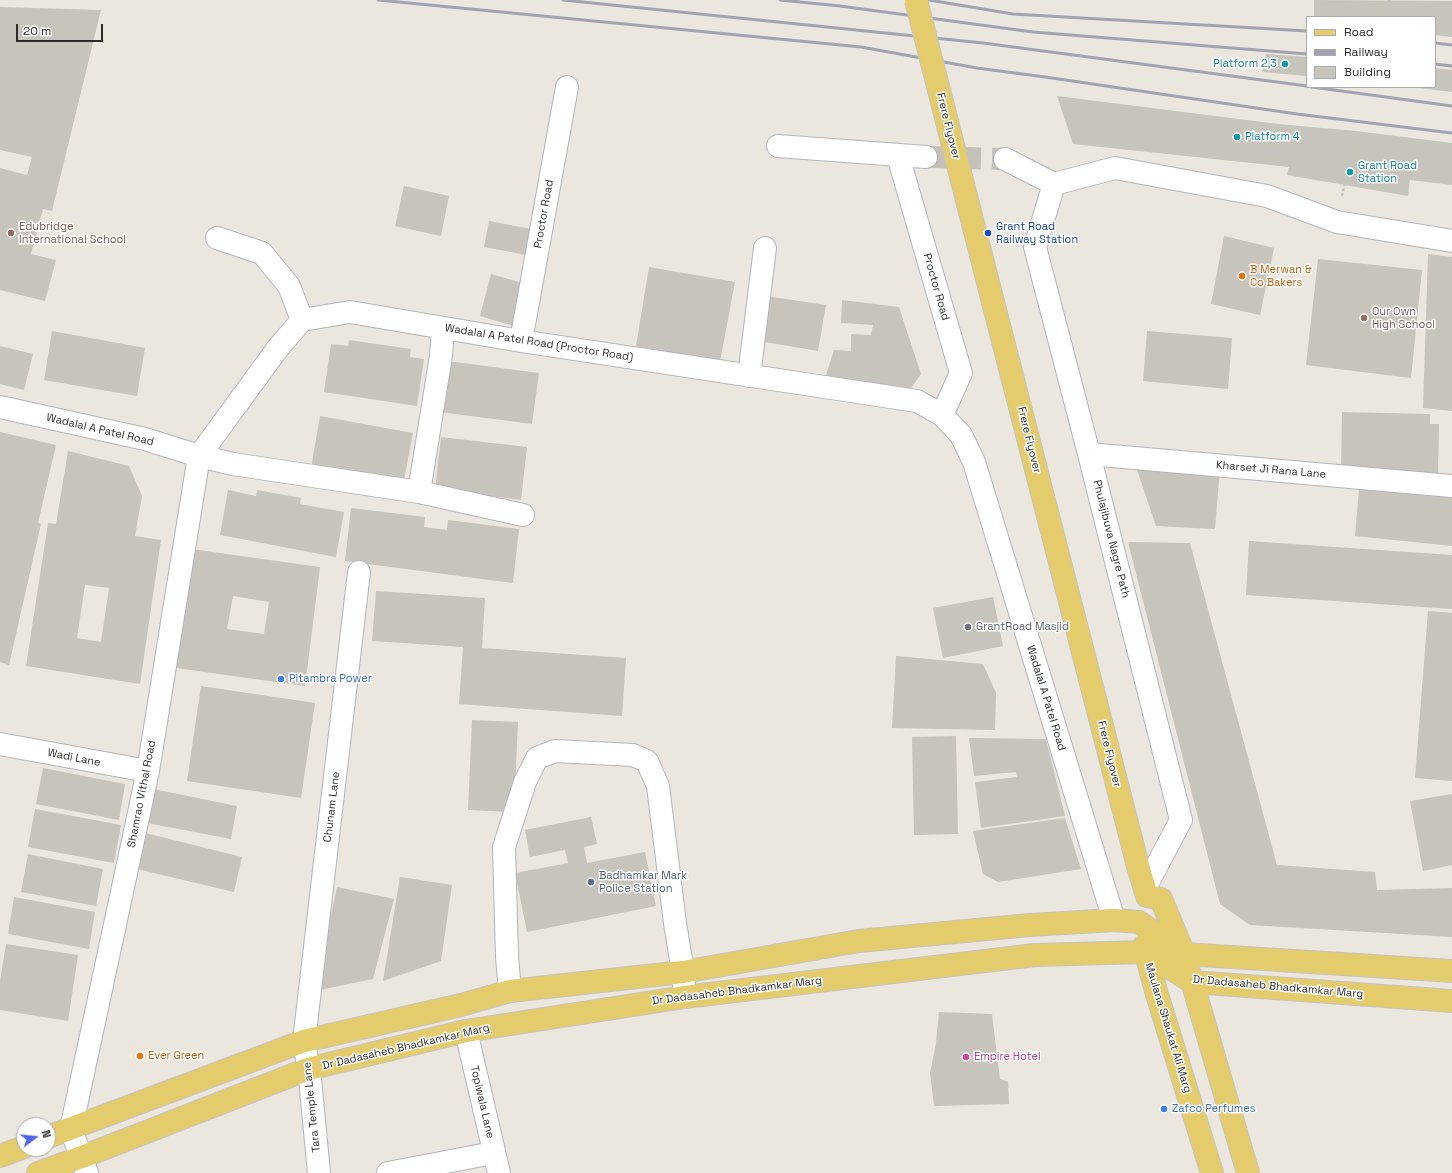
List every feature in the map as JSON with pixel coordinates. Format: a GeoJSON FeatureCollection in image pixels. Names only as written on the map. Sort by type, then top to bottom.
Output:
{"type":"FeatureCollection","features":[{"type":"Feature","properties":{"kind":"main road","name":"Frere Flyover"},"geometry":{"type":"LineString","coordinates":[[916,0],[1145,888]]}},
{"type":"Feature","properties":{"kind":"main road"},"geometry":{"type":"LineString","coordinates":[[1139,922],[1139,908],[1145,888],[1162,899],[1184,954],[1248,1173]]}},
{"type":"Feature","properties":{"kind":"main road"},"geometry":{"type":"LineString","coordinates":[[56,1134],[304,1041],[461,1005],[510,991],[683,972],[859,941],[1030,925],[1114,920],[1139,922],[1184,954],[1452,972]]}},
{"type":"Feature","properties":{"kind":"main road","name":"Maulana Shaukat Ali Marg"},"geometry":{"type":"LineString","coordinates":[[1139,922],[1145,952],[1212,1173]]}},
{"type":"Feature","properties":{"kind":"main road","name":"Dr Dadasaheb Bhadkamkar Marg"},"geometry":{"type":"LineString","coordinates":[[38,1173],[84,1165],[203,1110],[308,1069],[466,1031],[685,997],[1035,955],[1145,952],[1192,982],[1452,1001]]}},
{"type":"Feature","properties":{"kind":"main road"},"geometry":{"type":"LineString","coordinates":[[194,1083],[203,1110]]}},
{"type":"Feature","properties":{"kind":"main road"},"geometry":{"type":"LineString","coordinates":[[0,1156],[16,1149]]}},
{"type":"Feature","properties":{"kind":"street","name":"Proctor Road"},"geometry":{"type":"LineString","coordinates":[[521,342],[567,87]]}},
{"type":"Feature","properties":{"kind":"street"},"geometry":{"type":"LineString","coordinates":[[778,146],[926,158]]}},
{"type":"Feature","properties":{"kind":"street","name":"Proctor Road"},"geometry":{"type":"LineString","coordinates":[[898,156],[961,373],[942,415]]}},
{"type":"Feature","properties":{"kind":"street"},"geometry":{"type":"LineString","coordinates":[[1005,158],[1054,184],[1115,168],[1267,196],[1337,222],[1452,241]]}},
{"type":"Feature","properties":{"kind":"street","name":"Phulajibuva Nagre Path"},"geometry":{"type":"LineString","coordinates":[[1054,184],[1035,247],[1089,454],[1181,820],[1145,888]]}},
{"type":"Feature","properties":{"kind":"street"},"geometry":{"type":"LineString","coordinates":[[199,456],[278,348],[302,320],[289,286],[262,253],[216,238]]}},
{"type":"Feature","properties":{"kind":"street"},"geometry":{"type":"LineString","coordinates":[[749,376],[765,248]]}},
{"type":"Feature","properties":{"kind":"street","name":"Wadalal A Patel Road (Proctor Road)"},"geometry":{"type":"LineString","coordinates":[[302,320],[350,312],[521,342],[917,401],[942,415]]}},
{"type":"Feature","properties":{"kind":"street"},"geometry":{"type":"LineString","coordinates":[[419,492],[440,364],[443,328]]}},
{"type":"Feature","properties":{"kind":"street","name":"Wadalal A Patel Road"},"geometry":{"type":"LineString","coordinates":[[0,407],[145,439],[199,456],[233,464],[419,492],[523,515]]}},
{"type":"Feature","properties":{"kind":"street","name":"Wadalal A Patel Road"},"geometry":{"type":"LineString","coordinates":[[942,415],[961,435],[974,462],[1114,920]]}},
{"type":"Feature","properties":{"kind":"street","name":"Kharset Ji Rana Lane"},"geometry":{"type":"LineString","coordinates":[[1089,454],[1452,486]]}},
{"type":"Feature","properties":{"kind":"street","name":"Shamrao Vithal Road"},"geometry":{"type":"LineString","coordinates":[[71,1129],[148,772],[199,456]]}},
{"type":"Feature","properties":{"kind":"street","name":"Chunam Lane"},"geometry":{"type":"LineString","coordinates":[[304,1041],[359,572]]}},
{"type":"Feature","properties":{"kind":"street","name":"Wadi Lane"},"geometry":{"type":"LineString","coordinates":[[0,744],[148,772]]}},
{"type":"Feature","properties":{"kind":"street"},"geometry":{"type":"LineString","coordinates":[[510,991],[507,957],[504,847],[525,782],[537,758],[554,751],[633,755],[646,761],[658,786],[685,997]]}},
{"type":"Feature","properties":{"kind":"street","name":"Topiwala Lane"},"geometry":{"type":"LineString","coordinates":[[466,1031],[496,1163]]}},
{"type":"Feature","properties":{"kind":"street","name":"Tara Temple Lane"},"geometry":{"type":"LineString","coordinates":[[304,1041],[319,1173]]}},
{"type":"Feature","properties":{"kind":"street"},"geometry":{"type":"LineString","coordinates":[[71,1129],[84,1165]]}},
{"type":"Feature","properties":{"kind":"street"},"geometry":{"type":"LineString","coordinates":[[388,1173],[496,1163]]}},
{"type":"Feature","properties":{"kind":"path"},"geometry":{"type":"LineString","coordinates":[[1389,0],[1390,16]]}},
{"type":"Feature","properties":{"kind":"path"},"geometry":{"type":"LineString","coordinates":[[1347,173],[1345,144],[1356,131]]}},
{"type":"Feature","properties":{"kind":"path"},"geometry":{"type":"LineString","coordinates":[[1233,146],[1277,153]]}},
{"type":"Feature","properties":{"kind":"building"},"geometry":{"type":"Polygon","coordinates":[[[1314,0],[1452,1],[1452,37],[1436,35],[1436,16],[1314,16],[1314,0]]]}},
{"type":"Feature","properties":{"kind":"building"},"geometry":{"type":"Polygon","coordinates":[[[0,7],[101,10],[52,211],[43,209],[31,254],[56,260],[45,301],[0,290],[0,168],[27,175],[32,157],[0,150],[0,7]]]}},
{"type":"Feature","properties":{"kind":"building","name":"Platform 2,3"},"geometry":{"type":"Polygon","coordinates":[[[1266,54],[1306,57],[1306,76],[1262,72],[1266,54]]]}},
{"type":"Feature","properties":{"kind":"building"},"geometry":{"type":"Polygon","coordinates":[[[1436,68],[1452,70],[1452,92],[1419,88],[1436,88],[1436,68]]]}},
{"type":"Feature","properties":{"kind":"building","name":"Platform 4"},"geometry":{"type":"Polygon","coordinates":[[[1057,96],[1278,124],[1356,131],[1452,143],[1452,185],[1410,180],[1408,196],[1287,175],[1289,167],[1073,144],[1057,96]]]}},
{"type":"Feature","properties":{"kind":"building"},"geometry":{"type":"Polygon","coordinates":[[[404,186],[449,196],[441,236],[395,226],[404,186]]]}},
{"type":"Feature","properties":{"kind":"building"},"geometry":{"type":"Polygon","coordinates":[[[489,221],[531,229],[526,255],[484,247],[489,221]]]}},
{"type":"Feature","properties":{"kind":"building","name":"B Merwan & Co Bakers"},"geometry":{"type":"Polygon","coordinates":[[[1224,236],[1274,248],[1260,315],[1211,304],[1224,236]]]}},
{"type":"Feature","properties":{"kind":"building"},"geometry":{"type":"Polygon","coordinates":[[[1428,254],[1452,257],[1452,411],[1423,408],[1428,254]]]}},
{"type":"Feature","properties":{"kind":"building","name":"Our Own High School"},"geometry":{"type":"Polygon","coordinates":[[[1318,259],[1422,270],[1411,378],[1306,365],[1318,259]]]}},
{"type":"Feature","properties":{"kind":"building"},"geometry":{"type":"Polygon","coordinates":[[[649,267],[735,282],[720,362],[636,346],[649,267]]]}},
{"type":"Feature","properties":{"kind":"building"},"geometry":{"type":"Polygon","coordinates":[[[491,274],[526,284],[514,326],[480,316],[491,274]]]}},
{"type":"Feature","properties":{"kind":"building"},"geometry":{"type":"Polygon","coordinates":[[[766,296],[826,305],[818,351],[759,341],[766,296]]]}},
{"type":"Feature","properties":{"kind":"building"},"geometry":{"type":"Polygon","coordinates":[[[842,300],[899,307],[921,374],[909,391],[825,378],[834,350],[851,351],[851,334],[871,335],[873,325],[841,323],[842,300]]]}},
{"type":"Feature","properties":{"kind":"building"},"geometry":{"type":"Polygon","coordinates":[[[52,331],[145,348],[137,396],[44,380],[52,331]]]}},
{"type":"Feature","properties":{"kind":"building"},"geometry":{"type":"Polygon","coordinates":[[[1147,331],[1232,338],[1228,389],[1143,381],[1147,331]]]}},
{"type":"Feature","properties":{"kind":"building"},"geometry":{"type":"Polygon","coordinates":[[[349,340],[411,349],[410,357],[424,359],[417,406],[324,392],[331,344],[348,346],[349,340]]]}},
{"type":"Feature","properties":{"kind":"building"},"geometry":{"type":"Polygon","coordinates":[[[0,346],[33,354],[24,390],[0,384],[0,346]]]}},
{"type":"Feature","properties":{"kind":"building"},"geometry":{"type":"Polygon","coordinates":[[[447,361],[539,373],[532,424],[440,412],[447,361]]]}},
{"type":"Feature","properties":{"kind":"building"},"geometry":{"type":"Polygon","coordinates":[[[1342,412],[1430,414],[1430,424],[1439,424],[1438,473],[1341,471],[1342,412]]]}},
{"type":"Feature","properties":{"kind":"building"},"geometry":{"type":"Polygon","coordinates":[[[320,416],[413,433],[404,480],[311,468],[320,416]]]}},
{"type":"Feature","properties":{"kind":"building"},"geometry":{"type":"Polygon","coordinates":[[[0,432],[56,445],[38,523],[41,524],[9,665],[0,662],[0,432]]]}},
{"type":"Feature","properties":{"kind":"building"},"geometry":{"type":"Polygon","coordinates":[[[441,437],[527,447],[521,500],[435,489],[441,437]]]}},
{"type":"Feature","properties":{"kind":"building"},"geometry":{"type":"Polygon","coordinates":[[[68,451],[129,466],[142,496],[135,536],[161,540],[140,684],[26,666],[48,523],[56,524],[68,451]],[[85,585],[77,638],[101,642],[109,588],[85,585]]]}},
{"type":"Feature","properties":{"kind":"building"},"geometry":{"type":"Polygon","coordinates":[[[1134,461],[1220,468],[1215,529],[1156,526],[1134,461]]]}},
{"type":"Feature","properties":{"kind":"building"},"geometry":{"type":"Polygon","coordinates":[[[1359,489],[1452,498],[1452,546],[1355,536],[1359,489]]]}},
{"type":"Feature","properties":{"kind":"building"},"geometry":{"type":"Polygon","coordinates":[[[228,490],[256,496],[257,490],[301,498],[300,504],[344,512],[336,557],[220,535],[228,490]]]}},
{"type":"Feature","properties":{"kind":"building"},"geometry":{"type":"Polygon","coordinates":[[[351,508],[425,517],[424,527],[447,530],[448,520],[519,529],[513,583],[345,561],[351,508]]]}},
{"type":"Feature","properties":{"kind":"building"},"geometry":{"type":"Polygon","coordinates":[[[1249,541],[1452,555],[1452,609],[1246,595],[1249,541]]]}},
{"type":"Feature","properties":{"kind":"building"},"geometry":{"type":"Polygon","coordinates":[[[1128,542],[1190,543],[1277,865],[1375,872],[1377,890],[1452,888],[1452,937],[1250,925],[1220,904],[1128,542]]]}},
{"type":"Feature","properties":{"kind":"building"},"geometry":{"type":"Polygon","coordinates":[[[191,549],[320,567],[305,686],[176,668],[191,549]],[[233,596],[227,629],[264,634],[269,602],[233,596]]]}},
{"type":"Feature","properties":{"kind":"building"},"geometry":{"type":"Polygon","coordinates":[[[376,591],[485,598],[482,648],[626,658],[622,716],[459,704],[463,647],[372,641],[376,591]]]}},
{"type":"Feature","properties":{"kind":"building","name":"GrantRoad Masjid"},"geometry":{"type":"Polygon","coordinates":[[[993,597],[1003,646],[943,658],[933,608],[993,597]]]}},
{"type":"Feature","properties":{"kind":"building"},"geometry":{"type":"Polygon","coordinates":[[[1428,611],[1452,613],[1452,781],[1415,778],[1428,611]]]}},
{"type":"Feature","properties":{"kind":"building"},"geometry":{"type":"Polygon","coordinates":[[[896,656],[983,664],[996,693],[995,730],[892,728],[896,656]]]}},
{"type":"Feature","properties":{"kind":"building"},"geometry":{"type":"Polygon","coordinates":[[[201,686],[315,703],[301,798],[187,781],[201,686]]]}},
{"type":"Feature","properties":{"kind":"building"},"geometry":{"type":"Polygon","coordinates":[[[472,720],[518,722],[514,812],[468,810],[472,720]]]}},
{"type":"Feature","properties":{"kind":"building"},"geometry":{"type":"Polygon","coordinates":[[[956,736],[958,834],[914,835],[912,737],[956,736]]]}},
{"type":"Feature","properties":{"kind":"building"},"geometry":{"type":"Polygon","coordinates":[[[969,738],[1046,739],[1065,816],[981,828],[975,782],[1017,777],[1016,772],[974,776],[969,738]]]}},
{"type":"Feature","properties":{"kind":"building"},"geometry":{"type":"Polygon","coordinates":[[[43,768],[125,784],[119,820],[36,804],[43,768]]]}},
{"type":"Feature","properties":{"kind":"building"},"geometry":{"type":"Polygon","coordinates":[[[153,789],[237,806],[231,839],[147,823],[153,789]]]}},
{"type":"Feature","properties":{"kind":"building"},"geometry":{"type":"Polygon","coordinates":[[[1452,794],[1452,865],[1423,871],[1410,801],[1452,794]]]}},
{"type":"Feature","properties":{"kind":"building"},"geometry":{"type":"Polygon","coordinates":[[[35,809],[121,825],[114,863],[28,847],[35,809]]]}},
{"type":"Feature","properties":{"kind":"building"},"geometry":{"type":"Polygon","coordinates":[[[591,817],[597,844],[584,847],[587,863],[645,852],[656,906],[527,932],[515,873],[568,863],[565,850],[530,857],[525,830],[591,817]]]}},
{"type":"Feature","properties":{"kind":"building"},"geometry":{"type":"Polygon","coordinates":[[[1065,818],[1081,869],[998,882],[983,874],[973,831],[1065,818]]]}},
{"type":"Feature","properties":{"kind":"building"},"geometry":{"type":"Polygon","coordinates":[[[145,833],[242,857],[234,892],[137,869],[145,833]]]}},
{"type":"Feature","properties":{"kind":"building"},"geometry":{"type":"Polygon","coordinates":[[[28,854],[103,869],[96,906],[21,892],[28,854]]]}},
{"type":"Feature","properties":{"kind":"building"},"geometry":{"type":"Polygon","coordinates":[[[400,877],[452,885],[441,961],[383,981],[400,877]]]}},
{"type":"Feature","properties":{"kind":"building"},"geometry":{"type":"Polygon","coordinates":[[[337,887],[394,899],[373,979],[315,991],[337,887]]]}},
{"type":"Feature","properties":{"kind":"building"},"geometry":{"type":"Polygon","coordinates":[[[14,897],[95,912],[89,949],[8,934],[14,897]]]}},
{"type":"Feature","properties":{"kind":"building"},"geometry":{"type":"Polygon","coordinates":[[[6,944],[78,955],[68,1021],[0,1010],[0,981],[6,944]]]}},
{"type":"Feature","properties":{"kind":"building"},"geometry":{"type":"Polygon","coordinates":[[[939,1012],[992,1014],[1000,1079],[1008,1082],[1009,1104],[934,1106],[930,1073],[936,1043],[939,1012]]]}},
{"type":"Feature","properties":{"kind":"tunnel"},"geometry":{"type":"LineString","coordinates":[[926,157],[1005,159]]}},
{"type":"Feature","properties":{"kind":"railway"},"geometry":{"type":"LineString","coordinates":[[378,0],[861,47],[977,68],[1297,114],[1452,133]]}},
{"type":"Feature","properties":{"kind":"railway"},"geometry":{"type":"LineString","coordinates":[[563,0],[983,43],[1306,86]]}},
{"type":"Feature","properties":{"kind":"railway"},"geometry":{"type":"LineString","coordinates":[[780,0],[840,6],[1033,32],[1306,54]]}},
{"type":"Feature","properties":{"kind":"railway"},"geometry":{"type":"LineString","coordinates":[[929,0],[1013,14],[1306,31]]}},
{"type":"Feature","properties":{"kind":"railway"},"geometry":{"type":"LineString","coordinates":[[1436,43],[1452,45]]}},
{"type":"Feature","properties":{"kind":"railway"},"geometry":{"type":"LineString","coordinates":[[1436,64],[1452,66]]}},
{"type":"Feature","properties":{"kind":"railway"},"geometry":{"type":"LineString","coordinates":[[1319,88],[1452,106]]}},
{"type":"Feature","properties":{"kind":"place","name":"Platform 2,3"},"geometry":{"type":"Point","coordinates":[1285,64]}},
{"type":"Feature","properties":{"kind":"place","name":"Platform 4"},"geometry":{"type":"Point","coordinates":[1237,137]}},
{"type":"Feature","properties":{"kind":"place","name":"Grant Road Station"},"geometry":{"type":"Point","coordinates":[1350,172]}},
{"type":"Feature","properties":{"kind":"place","name":"Edubridge International School"},"geometry":{"type":"Point","coordinates":[11,233]}},
{"type":"Feature","properties":{"kind":"place","name":"Grant Road Railway Station"},"geometry":{"type":"Point","coordinates":[988,233]}},
{"type":"Feature","properties":{"kind":"place","name":"B Merwan & Co Bakers"},"geometry":{"type":"Point","coordinates":[1242,276]}},
{"type":"Feature","properties":{"kind":"place","name":"Our Own High School"},"geometry":{"type":"Point","coordinates":[1364,318]}},
{"type":"Feature","properties":{"kind":"place","name":"GrantRoad Masjid"},"geometry":{"type":"Point","coordinates":[968,627]}},
{"type":"Feature","properties":{"kind":"place","name":"Pitambra Power"},"geometry":{"type":"Point","coordinates":[281,679]}},
{"type":"Feature","properties":{"kind":"place","name":"Badhamkar Mark Police Station"},"geometry":{"type":"Point","coordinates":[591,882]}},
{"type":"Feature","properties":{"kind":"place","name":"Ever Green"},"geometry":{"type":"Point","coordinates":[140,1056]}},
{"type":"Feature","properties":{"kind":"place","name":"Empire Hotel"},"geometry":{"type":"Point","coordinates":[966,1057]}},
{"type":"Feature","properties":{"kind":"place","name":"Zafco Perfumes"},"geometry":{"type":"Point","coordinates":[1164,1109]}}]}
